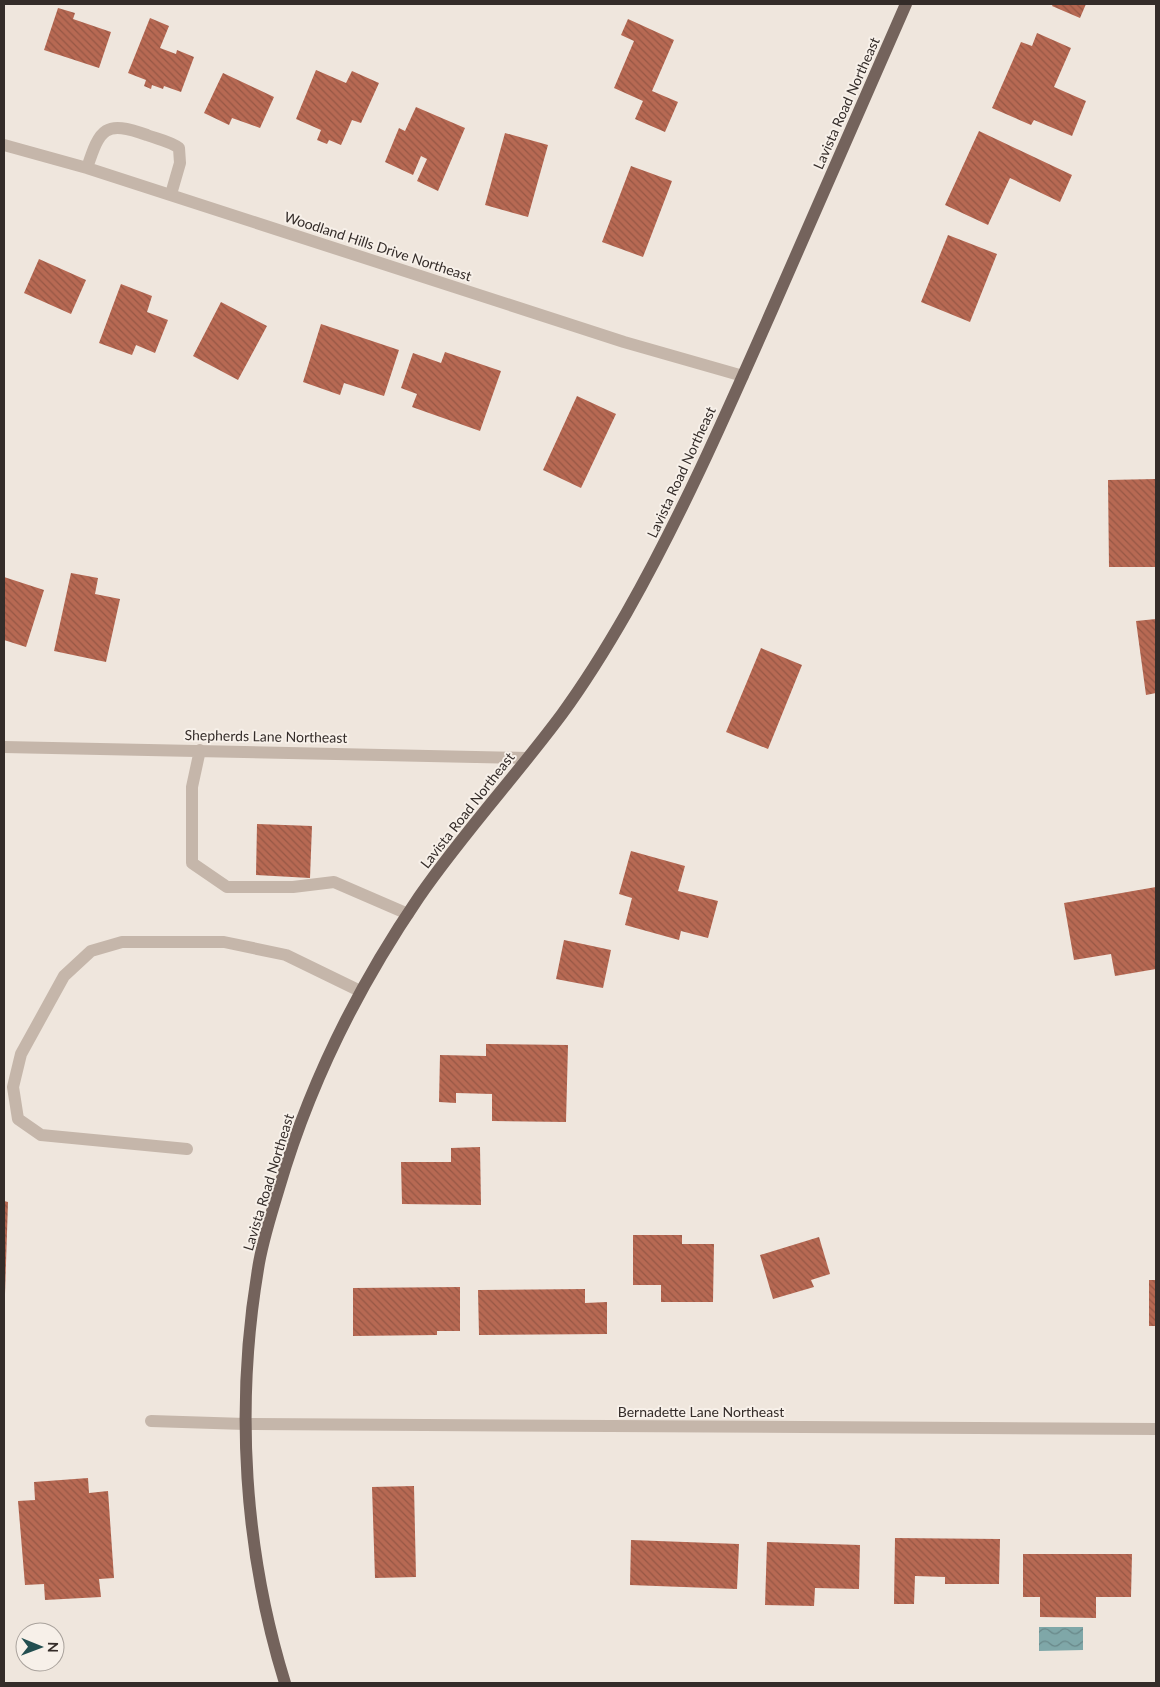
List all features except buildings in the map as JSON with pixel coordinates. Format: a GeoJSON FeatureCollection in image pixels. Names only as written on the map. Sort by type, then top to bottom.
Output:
{"type":"FeatureCollection","features":[{"type":"Feature","properties":{"kind":"main road","name":"Lavista Road Northeast"},"geometry":{"type":"LineString","coordinates":[[284,1683],[264,1605],[253,1537],[245,1424],[246,1384],[258,1268],[274,1203],[294,1136],[322,1068],[360,991],[384,950],[482,813],[563,713],[625,616],[660,552],[743,376],[906,4]]}},
{"type":"Feature","properties":{"kind":"street"},"geometry":{"type":"LineString","coordinates":[[87,168],[96,140],[106,130],[117,127],[130,129],[174,144],[179,148],[180,163],[171,194]]}},
{"type":"Feature","properties":{"kind":"street","name":"Woodland Hills Drive Northeast"},"geometry":{"type":"LineString","coordinates":[[4,145],[171,194],[624,342],[743,376]]}},
{"type":"Feature","properties":{"kind":"street","name":"Shepherds Lane Northeast"},"geometry":{"type":"LineString","coordinates":[[4,746],[527,758]]}},
{"type":"Feature","properties":{"kind":"street"},"geometry":{"type":"LineString","coordinates":[[200,750],[192,787],[192,864],[227,887],[293,887],[334,882],[408,914]]}},
{"type":"Feature","properties":{"kind":"street"},"geometry":{"type":"LineString","coordinates":[[187,1149],[41,1135],[18,1118],[13,1087],[21,1054],[64,976],[91,951],[122,942],[224,942],[286,955],[360,991]]}},
{"type":"Feature","properties":{"kind":"street","name":"Bernadette Lane Northeast"},"geometry":{"type":"LineString","coordinates":[[151,1421],[245,1424],[1156,1429]]}},
{"type":"Feature","properties":{"kind":"water"},"geometry":{"type":"Polygon","coordinates":[[[1039,1627],[1083,1627],[1083,1650],[1039,1651],[1039,1627]]]}}]}
